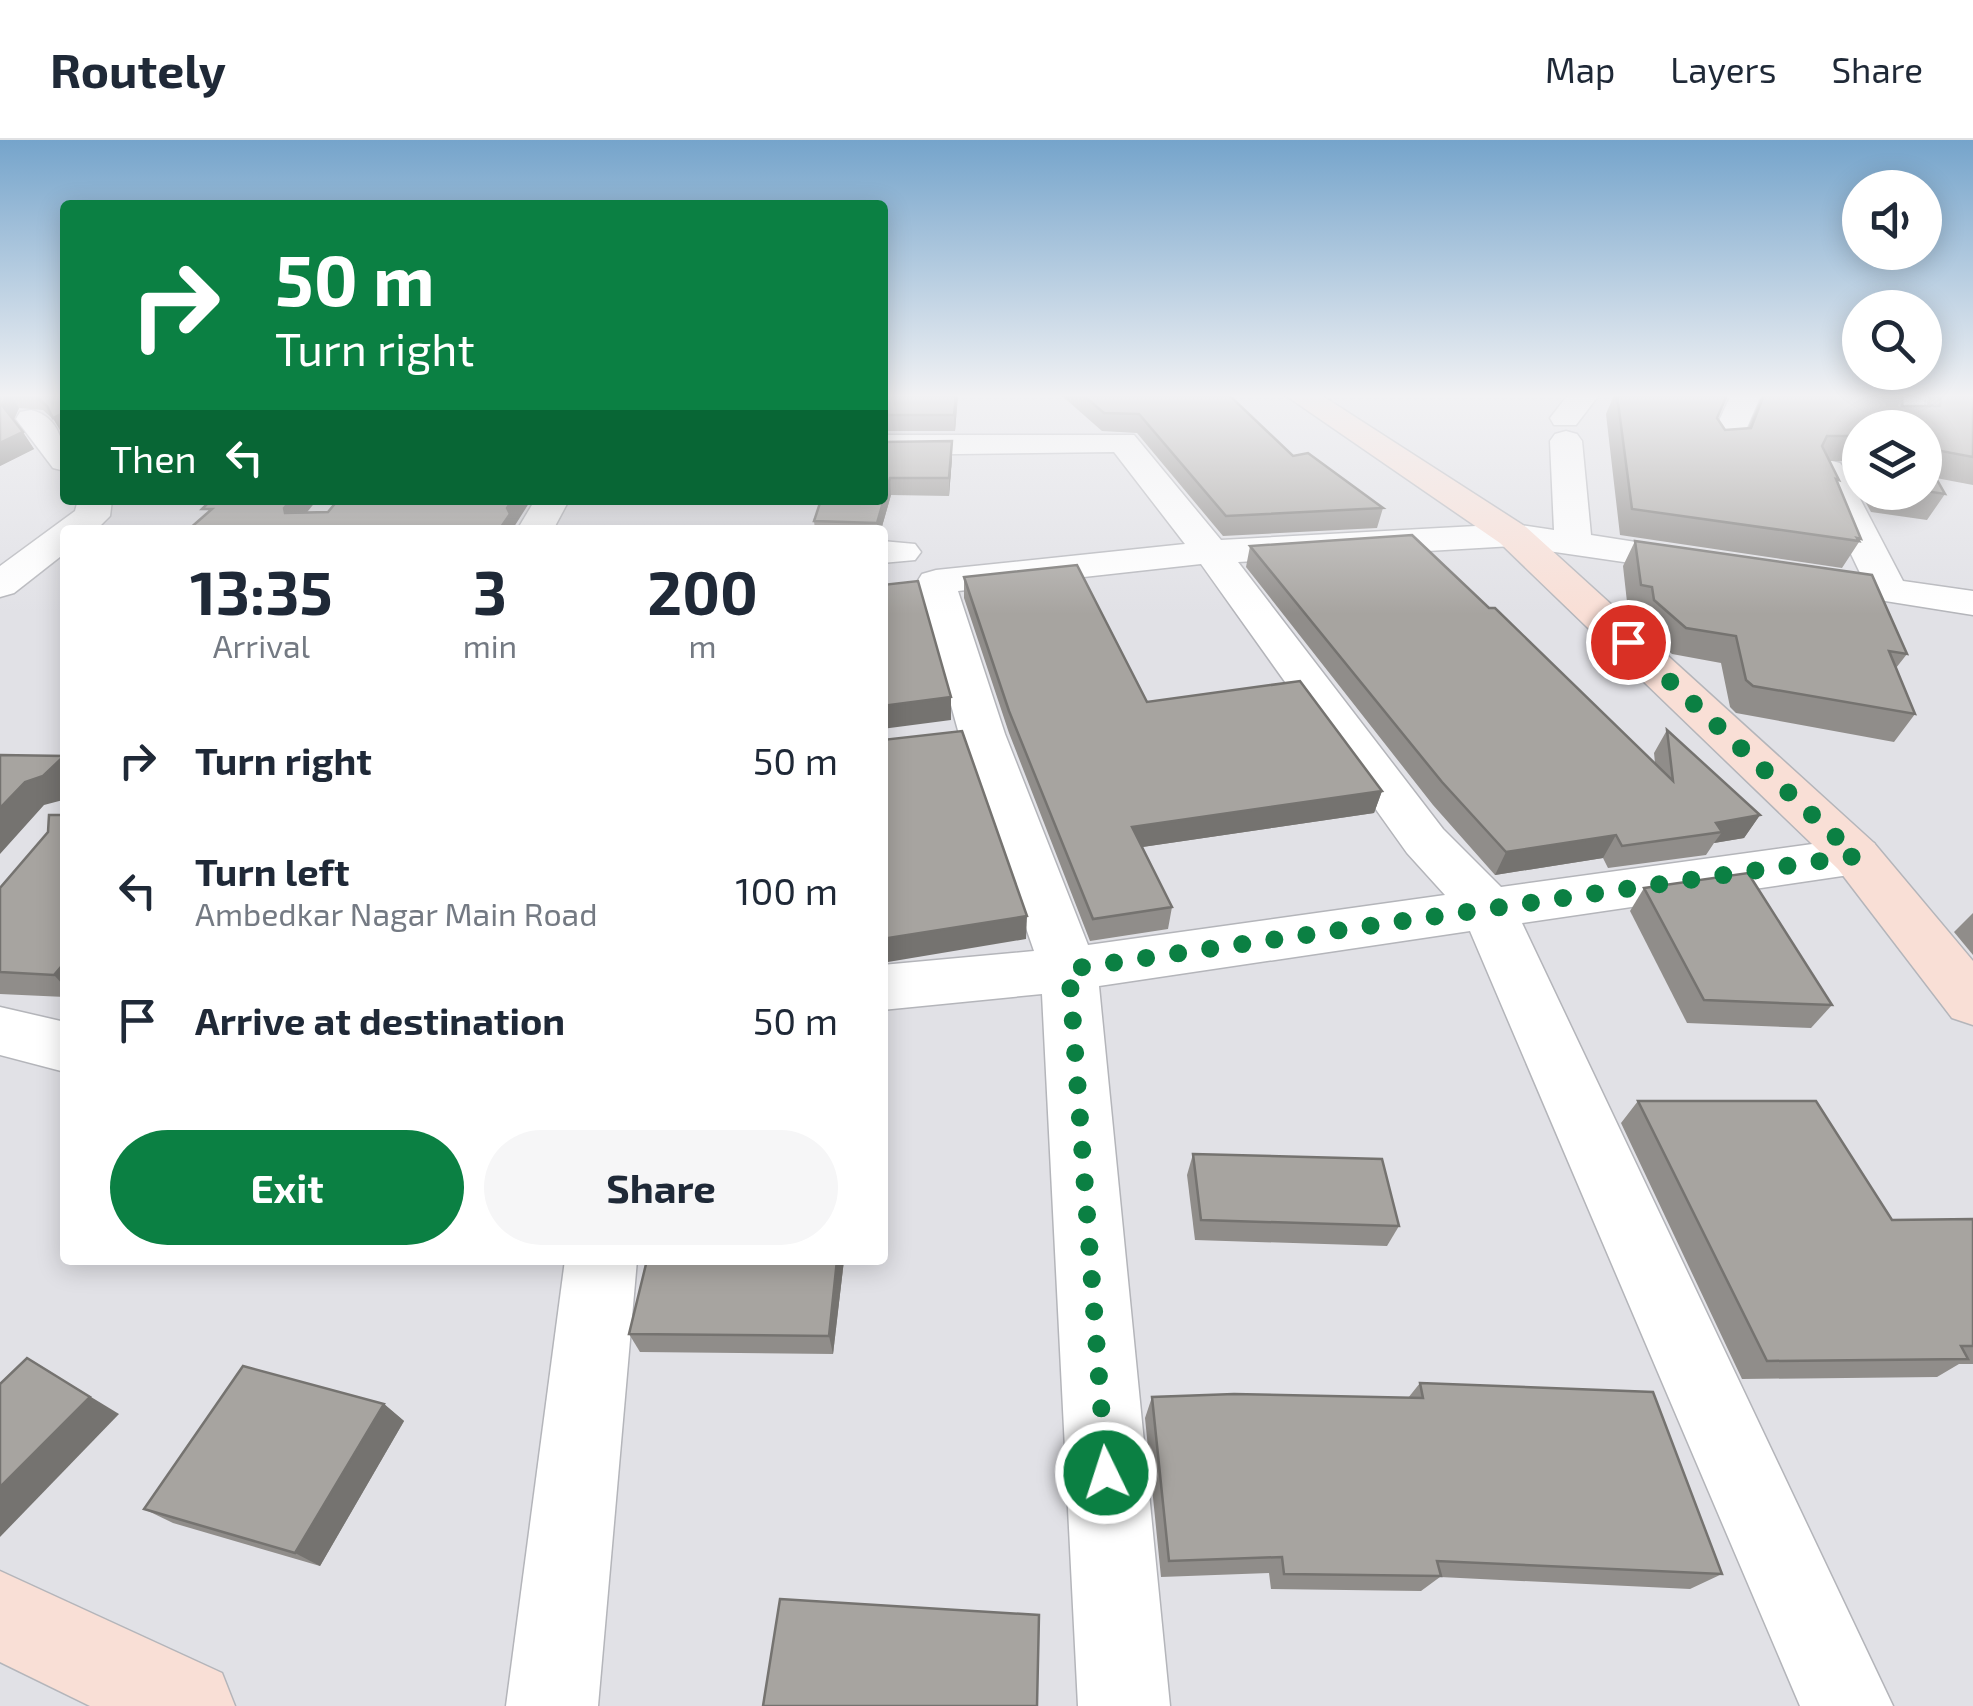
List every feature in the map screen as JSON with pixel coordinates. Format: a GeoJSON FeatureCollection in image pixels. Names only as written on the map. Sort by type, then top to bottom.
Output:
{"type":"FeatureCollection","features":[{"type":"Feature","properties":{"kind":"street"},"geometry":{"type":"LineString","coordinates":[[1144,468],[1211,552],[1425,841],[1487,907],[1847,1706]]}},
{"type":"Feature","properties":{"kind":"street"},"geometry":{"type":"LineString","coordinates":[[1412,468],[1513,534],[1856,856],[1973,1002]]}},
{"type":"Feature","properties":{"kind":"street"},"geometry":{"type":"LineString","coordinates":[[1572,468],[1573,542]]}},
{"type":"Feature","properties":{"kind":"street"},"geometry":{"type":"LineString","coordinates":[[1828,470],[1888,590]]}},
{"type":"Feature","properties":{"kind":"street"},"geometry":{"type":"LineString","coordinates":[[79,525],[92,516],[94,505]]}},
{"type":"Feature","properties":{"kind":"street"},"geometry":{"type":"LineString","coordinates":[[1124,1706],[1069,969],[982,734],[936,582],[1211,552],[1513,534],[1973,603]]}},
{"type":"Feature","properties":{"kind":"street"},"geometry":{"type":"LineString","coordinates":[[8,570],[60,538]]}},
{"type":"Feature","properties":{"kind":"street"},"geometry":{"type":"LineString","coordinates":[[932,740],[982,734]]}},
{"type":"Feature","properties":{"kind":"street"},"geometry":{"type":"LineString","coordinates":[[888,987],[1069,969],[1856,856]]}},
{"type":"Feature","properties":{"kind":"street"},"geometry":{"type":"LineString","coordinates":[[0,1031],[60,1047]]}},
{"type":"Feature","properties":{"kind":"street"},"geometry":{"type":"LineString","coordinates":[[552,1706],[600,1265]]}},
{"type":"Feature","properties":{"kind":"street"},"geometry":{"type":"LineString","coordinates":[[0,1615],[189,1706]]}},
{"type":"Feature","properties":{"kind":"building"},"geometry":{"type":"Polygon","coordinates":[[[888,468],[950,468],[949,478],[890,478],[888,485],[888,468]]]}},
{"type":"Feature","properties":{"kind":"building"},"geometry":{"type":"Polygon","coordinates":[[[1185,468],[1329,468],[1383,508],[1226,516],[1185,468]]]}},
{"type":"Feature","properties":{"kind":"building"},"geometry":{"type":"Polygon","coordinates":[[[1627,468],[1833,468],[1842,493],[1842,510],[1849,510],[1859,541],[1632,509],[1627,468]]]}},
{"type":"Feature","properties":{"kind":"building"},"geometry":{"type":"Polygon","coordinates":[[[206,505],[287,505],[285,513],[328,512],[334,505],[509,505],[510,514],[502,525],[194,525],[212,509],[202,509],[206,505]]]}},
{"type":"Feature","properties":{"kind":"building"},"geometry":{"type":"Polygon","coordinates":[[[819,505],[882,505],[877,523],[814,521],[819,505]]]}},
{"type":"Feature","properties":{"kind":"building"},"geometry":{"type":"Polygon","coordinates":[[[1412,535],[1489,608],[1495,608],[1673,781],[1667,730],[1760,815],[1716,823],[1722,832],[1622,846],[1616,835],[1506,852],[1442,782],[1250,546],[1412,535]]]}},
{"type":"Feature","properties":{"kind":"building"},"geometry":{"type":"Polygon","coordinates":[[[1635,541],[1872,575],[1907,654],[1889,651],[1915,714],[1753,686],[1746,680],[1736,636],[1686,628],[1654,600],[1652,587],[1641,585],[1635,541]]]}},
{"type":"Feature","properties":{"kind":"building"},"geometry":{"type":"Polygon","coordinates":[[[1077,565],[1147,702],[1300,681],[1382,791],[1132,827],[1172,907],[1093,919],[1009,711],[964,577],[1077,565]]]}},
{"type":"Feature","properties":{"kind":"building"},"geometry":{"type":"Polygon","coordinates":[[[918,581],[951,697],[888,705],[888,584],[918,581]]]}},
{"type":"Feature","properties":{"kind":"building"},"geometry":{"type":"Polygon","coordinates":[[[962,731],[1027,916],[888,938],[888,739],[962,731]]]}},
{"type":"Feature","properties":{"kind":"building"},"geometry":{"type":"Polygon","coordinates":[[[0,755],[60,756],[43,776],[25,782],[0,808],[0,755]]]}},
{"type":"Feature","properties":{"kind":"building"},"geometry":{"type":"Polygon","coordinates":[[[49,815],[60,815],[60,968],[54,975],[0,972],[0,888],[48,832],[49,815]]]}},
{"type":"Feature","properties":{"kind":"building"},"geometry":{"type":"Polygon","coordinates":[[[1748,873],[1832,1005],[1704,1000],[1644,888],[1748,873]]]}},
{"type":"Feature","properties":{"kind":"building"},"geometry":{"type":"Polygon","coordinates":[[[1638,1101],[1816,1101],[1892,1220],[1973,1219],[1973,1346],[1961,1346],[1968,1359],[1767,1361],[1638,1101]]]}},
{"type":"Feature","properties":{"kind":"building"},"geometry":{"type":"Polygon","coordinates":[[[1193,1154],[1382,1159],[1399,1226],[1201,1220],[1193,1154]]]}},
{"type":"Feature","properties":{"kind":"building"},"geometry":{"type":"Polygon","coordinates":[[[646,1265],[836,1265],[829,1336],[629,1334],[646,1265]]]}},
{"type":"Feature","properties":{"kind":"building"},"geometry":{"type":"Polygon","coordinates":[[[27,1358],[90,1397],[0,1487],[0,1384],[27,1358]]]}},
{"type":"Feature","properties":{"kind":"building"},"geometry":{"type":"Polygon","coordinates":[[[243,1366],[384,1404],[295,1553],[144,1509],[243,1366]]]}},
{"type":"Feature","properties":{"kind":"building"},"geometry":{"type":"Polygon","coordinates":[[[1420,1383],[1653,1392],[1722,1574],[1437,1561],[1441,1576],[1284,1574],[1282,1557],[1169,1561],[1152,1397],[1234,1394],[1423,1398],[1420,1383]]]}},
{"type":"Feature","properties":{"kind":"building"},"geometry":{"type":"Polygon","coordinates":[[[780,1599],[1039,1615],[1037,1706],[763,1706],[780,1599]]]}},
{"type":"Feature","properties":{"kind":"route"},"geometry":{"type":"LineString","coordinates":[[1106,1473],[1069,969],[1856,856],[1628,642]]}}]}
